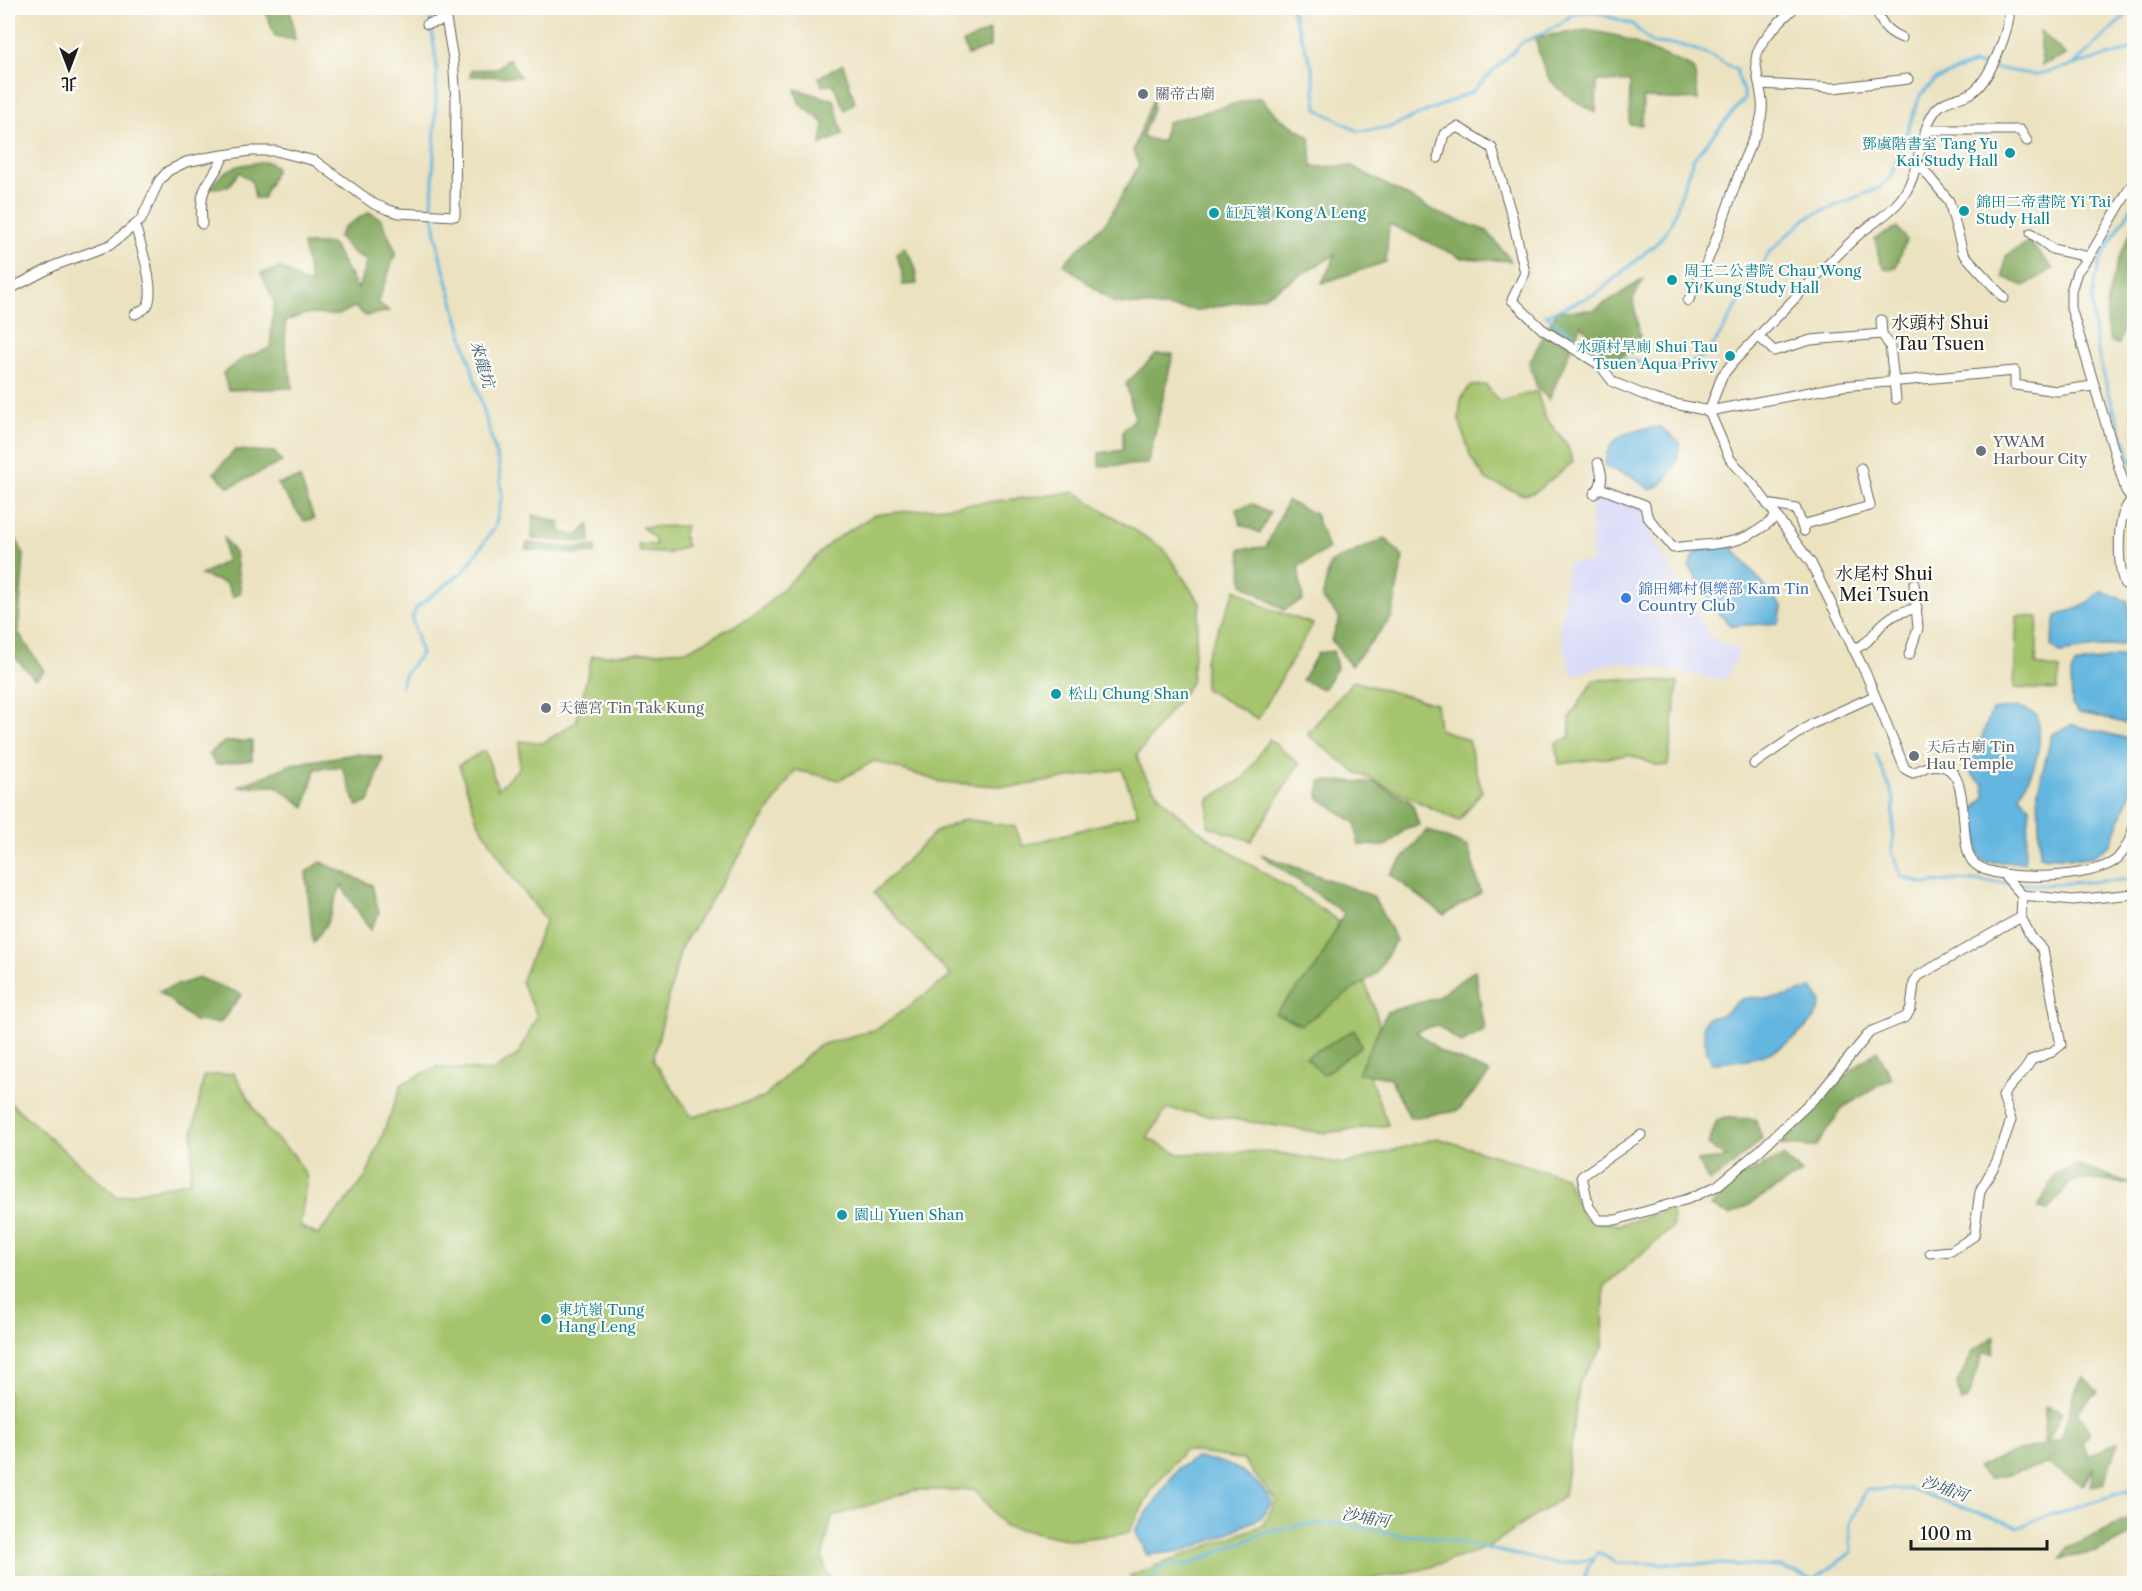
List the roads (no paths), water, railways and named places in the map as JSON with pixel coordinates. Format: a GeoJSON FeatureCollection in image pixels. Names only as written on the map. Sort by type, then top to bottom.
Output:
{"type":"FeatureCollection","features":[{"type":"Feature","properties":{"kind":"street"},"geometry":{"type":"LineString","coordinates":[[8,290],[56,265],[110,245],[141,220],[159,181],[168,171],[186,162],[250,151],[276,151],[315,160],[374,204],[399,213],[455,216],[456,112],[453,59],[444,8]]}},
{"type":"Feature","properties":{"kind":"street"},"geometry":{"type":"LineString","coordinates":[[1688,301],[1705,270],[1724,225],[1744,160],[1758,130],[1762,115],[1756,58],[1760,48],[1794,8]]}},
{"type":"Feature","properties":{"kind":"street"},"geometry":{"type":"LineString","coordinates":[[1876,8],[1881,23],[1890,33],[1902,38]]}},
{"type":"Feature","properties":{"kind":"street"},"geometry":{"type":"LineString","coordinates":[[2009,8],[2010,15],[1992,64],[1972,93],[1948,101],[1939,107],[1927,130],[1918,163],[1907,190],[1897,204],[1858,235],[1758,336],[1722,376],[1709,411],[1730,459],[1811,562],[1908,772],[1913,773],[1931,766],[1940,767],[1948,771],[1960,788],[1966,852],[1976,866],[2005,876],[2073,874],[2100,868],[2116,859],[2129,842],[2134,827]]}},
{"type":"Feature","properties":{"kind":"street"},"geometry":{"type":"LineString","coordinates":[[427,24],[446,20]]}},
{"type":"Feature","properties":{"kind":"street"},"geometry":{"type":"LineString","coordinates":[[1760,84],[1834,88],[1908,79]]}},
{"type":"Feature","properties":{"kind":"street"},"geometry":{"type":"LineString","coordinates":[[1438,158],[1444,134],[1458,127],[1492,148],[1512,216],[1525,273],[1512,300],[1542,330],[1600,365],[1613,381],[1656,400],[1709,411],[1842,386],[2015,371],[2015,385],[2057,391],[2093,386]]}},
{"type":"Feature","properties":{"kind":"street"},"geometry":{"type":"LineString","coordinates":[[1927,130],[2020,130],[2026,141]]}},
{"type":"Feature","properties":{"kind":"street"},"geometry":{"type":"LineString","coordinates":[[201,224],[200,199],[206,183],[215,173],[224,156]]}},
{"type":"Feature","properties":{"kind":"street"},"geometry":{"type":"LineString","coordinates":[[1918,163],[1949,201],[1963,253],[2004,298]]}},
{"type":"Feature","properties":{"kind":"street"},"geometry":{"type":"LineString","coordinates":[[2134,181],[2089,257],[2077,272],[2071,291],[2071,308],[2093,386],[2126,491],[2133,500],[2126,505],[2123,513],[2120,545],[2124,583],[2134,591]]}},
{"type":"Feature","properties":{"kind":"street"},"geometry":{"type":"LineString","coordinates":[[135,226],[143,251],[150,298],[147,306],[135,314]]}},
{"type":"Feature","properties":{"kind":"street"},"geometry":{"type":"LineString","coordinates":[[2031,233],[2052,249],[2089,257]]}},
{"type":"Feature","properties":{"kind":"street"},"geometry":{"type":"LineString","coordinates":[[1881,320],[1882,334],[1890,346],[1896,399]]}},
{"type":"Feature","properties":{"kind":"street"},"geometry":{"type":"LineString","coordinates":[[1758,336],[1774,351],[1811,340],[1882,334]]}},
{"type":"Feature","properties":{"kind":"street"},"geometry":{"type":"LineString","coordinates":[[1598,463],[1603,475],[1597,491],[1645,505],[1647,516],[1673,548],[1742,540],[1760,531],[1777,516]]}},
{"type":"Feature","properties":{"kind":"street"},"geometry":{"type":"LineString","coordinates":[[1767,504],[1796,509],[1803,528],[1870,506],[1861,468]]}},
{"type":"Feature","properties":{"kind":"street"},"geometry":{"type":"LineString","coordinates":[[1909,655],[1918,627],[1914,584]]}},
{"type":"Feature","properties":{"kind":"street"},"geometry":{"type":"LineString","coordinates":[[1853,649],[1867,644],[1877,629],[1896,614],[1917,608]]}},
{"type":"Feature","properties":{"kind":"street"},"geometry":{"type":"LineString","coordinates":[[1754,764],[1812,724],[1874,696]]}},
{"type":"Feature","properties":{"kind":"street"},"geometry":{"type":"LineString","coordinates":[[2005,876],[2020,891],[2073,900],[2134,894]]}},
{"type":"Feature","properties":{"kind":"street"},"geometry":{"type":"LineString","coordinates":[[1930,1253],[1951,1251],[1974,1236],[1980,1191],[1997,1161],[2011,1120],[2003,1096],[2025,1072],[2031,1060],[2052,1052],[2061,1045],[2043,950],[2031,938],[2021,917],[2020,891]]}},
{"type":"Feature","properties":{"kind":"street"},"geometry":{"type":"LineString","coordinates":[[1641,1135],[1582,1176],[1589,1207],[1599,1220],[1616,1220],[1688,1199],[1717,1186],[1760,1150],[1821,1092],[1870,1032],[1906,1017],[1911,1008],[1917,976],[2021,917]]}},
{"type":"Feature","properties":{"kind":"water"},"geometry":{"type":"Polygon","coordinates":[[[1661,427],[1680,443],[1671,471],[1662,483],[1650,490],[1633,477],[1605,467],[1610,447],[1622,435],[1661,427]]]}},
{"type":"Feature","properties":{"kind":"water"},"geometry":{"type":"Polygon","coordinates":[[[1731,546],[1782,607],[1779,623],[1731,626],[1718,612],[1689,566],[1697,551],[1731,546]]]}},
{"type":"Feature","properties":{"kind":"water"},"geometry":{"type":"Polygon","coordinates":[[[2102,591],[2128,601],[2131,643],[2060,653],[2051,646],[2056,616],[2081,607],[2102,591]]]}},
{"type":"Feature","properties":{"kind":"water"},"geometry":{"type":"Polygon","coordinates":[[[2130,654],[2134,663],[2134,725],[2078,712],[2072,705],[2071,674],[2075,665],[2130,654]]]}},
{"type":"Feature","properties":{"kind":"water"},"geometry":{"type":"Polygon","coordinates":[[[2020,707],[2037,715],[2039,726],[2037,756],[2020,795],[2030,808],[2024,862],[1985,862],[1979,856],[1973,811],[1985,797],[1984,785],[1969,772],[1992,710],[2020,707]]]}},
{"type":"Feature","properties":{"kind":"water"},"geometry":{"type":"Polygon","coordinates":[[[2072,725],[2134,740],[2134,782],[2111,844],[2094,856],[2078,858],[2040,856],[2038,790],[2052,734],[2072,725]]]}},
{"type":"Feature","properties":{"kind":"water"},"geometry":{"type":"Polygon","coordinates":[[[1812,988],[1821,1001],[1819,1008],[1810,1023],[1796,1037],[1767,1054],[1712,1063],[1707,1052],[1703,1026],[1707,1018],[1722,1015],[1737,1002],[1747,998],[1768,999],[1812,988]]]}},
{"type":"Feature","properties":{"kind":"water"},"geometry":{"type":"Polygon","coordinates":[[[1196,1458],[1230,1465],[1240,1470],[1258,1484],[1272,1502],[1262,1517],[1218,1538],[1182,1551],[1147,1555],[1135,1530],[1178,1468],[1196,1458]]]}},
{"type":"Feature","properties":{"kind":"waterway","name":"來龍坑"},"geometry":{"type":"LineString","coordinates":[[401,686],[404,675],[421,654],[412,618],[417,607],[464,571],[495,527],[502,497],[499,465],[439,252],[432,208],[437,69],[429,8]]}},
{"type":"Feature","properties":{"kind":"waterway"},"geometry":{"type":"LineString","coordinates":[[1291,8],[1312,67],[1317,109],[1358,131],[1388,128],[1472,92],[1523,42],[1556,27],[1572,15],[1591,11],[1632,24],[1652,43],[1681,45],[1710,55],[1736,70],[1745,98],[1693,159],[1671,224],[1658,242],[1596,294],[1546,315]]}},
{"type":"Feature","properties":{"kind":"waterway"},"geometry":{"type":"LineString","coordinates":[[2073,65],[2134,8]]}},
{"type":"Feature","properties":{"kind":"waterway"},"geometry":{"type":"LineString","coordinates":[[1546,315],[1600,355],[1676,369],[1704,356],[1715,343],[1769,253],[1785,237],[1808,217],[1879,188],[1890,178],[1920,96],[1936,79],[1973,64],[2035,75],[2134,49]]}},
{"type":"Feature","properties":{"kind":"waterway"},"geometry":{"type":"LineString","coordinates":[[2134,204],[2101,259],[2093,292],[2093,317],[2102,370],[2134,470]]}},
{"type":"Feature","properties":{"kind":"waterway"},"geometry":{"type":"LineString","coordinates":[[1876,755],[1894,798],[1892,852],[1901,876],[1924,884],[1958,880],[2009,883]]}},
{"type":"Feature","properties":{"kind":"waterway"},"geometry":{"type":"LineString","coordinates":[[2016,884],[2041,885],[2134,879]]}},
{"type":"Feature","properties":{"kind":"waterway","name":"沙埔河"},"geometry":{"type":"LineString","coordinates":[[1582,1584],[1588,1567],[1598,1552],[1616,1563],[1781,1567],[1814,1580],[1852,1552],[1850,1523],[1866,1490],[1909,1489],[2020,1527],[2037,1519],[2134,1489]]}},
{"type":"Feature","properties":{"kind":"waterway","name":"沙埔河"},"geometry":{"type":"LineString","coordinates":[[1146,1584],[1162,1567],[1190,1564],[1262,1534],[1301,1525],[1343,1523],[1397,1535],[1434,1537],[1559,1564],[1593,1559]]}},
{"type":"Feature","properties":{"kind":"place","name":"關帝古廟"},"geometry":{"type":"Point","coordinates":[1143,94]}},
{"type":"Feature","properties":{"kind":"place","name":"鄧虞階書室 Tang Yu Kai Study Hall"},"geometry":{"type":"Point","coordinates":[2010,153]}},
{"type":"Feature","properties":{"kind":"place","name":"錦田二帝書院 Yi Tai Study Hall"},"geometry":{"type":"Point","coordinates":[1964,211]}},
{"type":"Feature","properties":{"kind":"place","name":"缸瓦嶺 Kong A Leng"},"geometry":{"type":"Point","coordinates":[1214,213]}},
{"type":"Feature","properties":{"kind":"place","name":"周王二公書院 Chau Wong Yi Kung Study Hall"},"geometry":{"type":"Point","coordinates":[1672,280]}},
{"type":"Feature","properties":{"kind":"place","name":"水頭村旱廁 Shui Tau Tsuen Aqua Privy"},"geometry":{"type":"Point","coordinates":[1730,356]}},
{"type":"Feature","properties":{"kind":"place","name":"YWAM Harbour City"},"geometry":{"type":"Point","coordinates":[1981,451]}},
{"type":"Feature","properties":{"kind":"place","name":"錦田鄉村俱樂部 Kam Tin Country Club"},"geometry":{"type":"Point","coordinates":[1626,598]}},
{"type":"Feature","properties":{"kind":"place","name":"松山 Chung Shan"},"geometry":{"type":"Point","coordinates":[1056,694]}},
{"type":"Feature","properties":{"kind":"place","name":"天德宮 Tin Tak Kung"},"geometry":{"type":"Point","coordinates":[546,708]}},
{"type":"Feature","properties":{"kind":"place","name":"天后古廟 Tin Hau Temple"},"geometry":{"type":"Point","coordinates":[1914,756]}},
{"type":"Feature","properties":{"kind":"place","name":"園山 Yuen Shan"},"geometry":{"type":"Point","coordinates":[842,1215]}},
{"type":"Feature","properties":{"kind":"place","name":"東坑嶺 Tung Hang Leng"},"geometry":{"type":"Point","coordinates":[546,1319]}},
{"type":"Feature","properties":{"kind":"district","name":"水頭村 Shui Tau Tsuen"},"geometry":{"type":"Point","coordinates":[1940,333]}},
{"type":"Feature","properties":{"kind":"district","name":"水尾村 Shui Mei Tsuen"},"geometry":{"type":"Point","coordinates":[1884,584]}}]}
